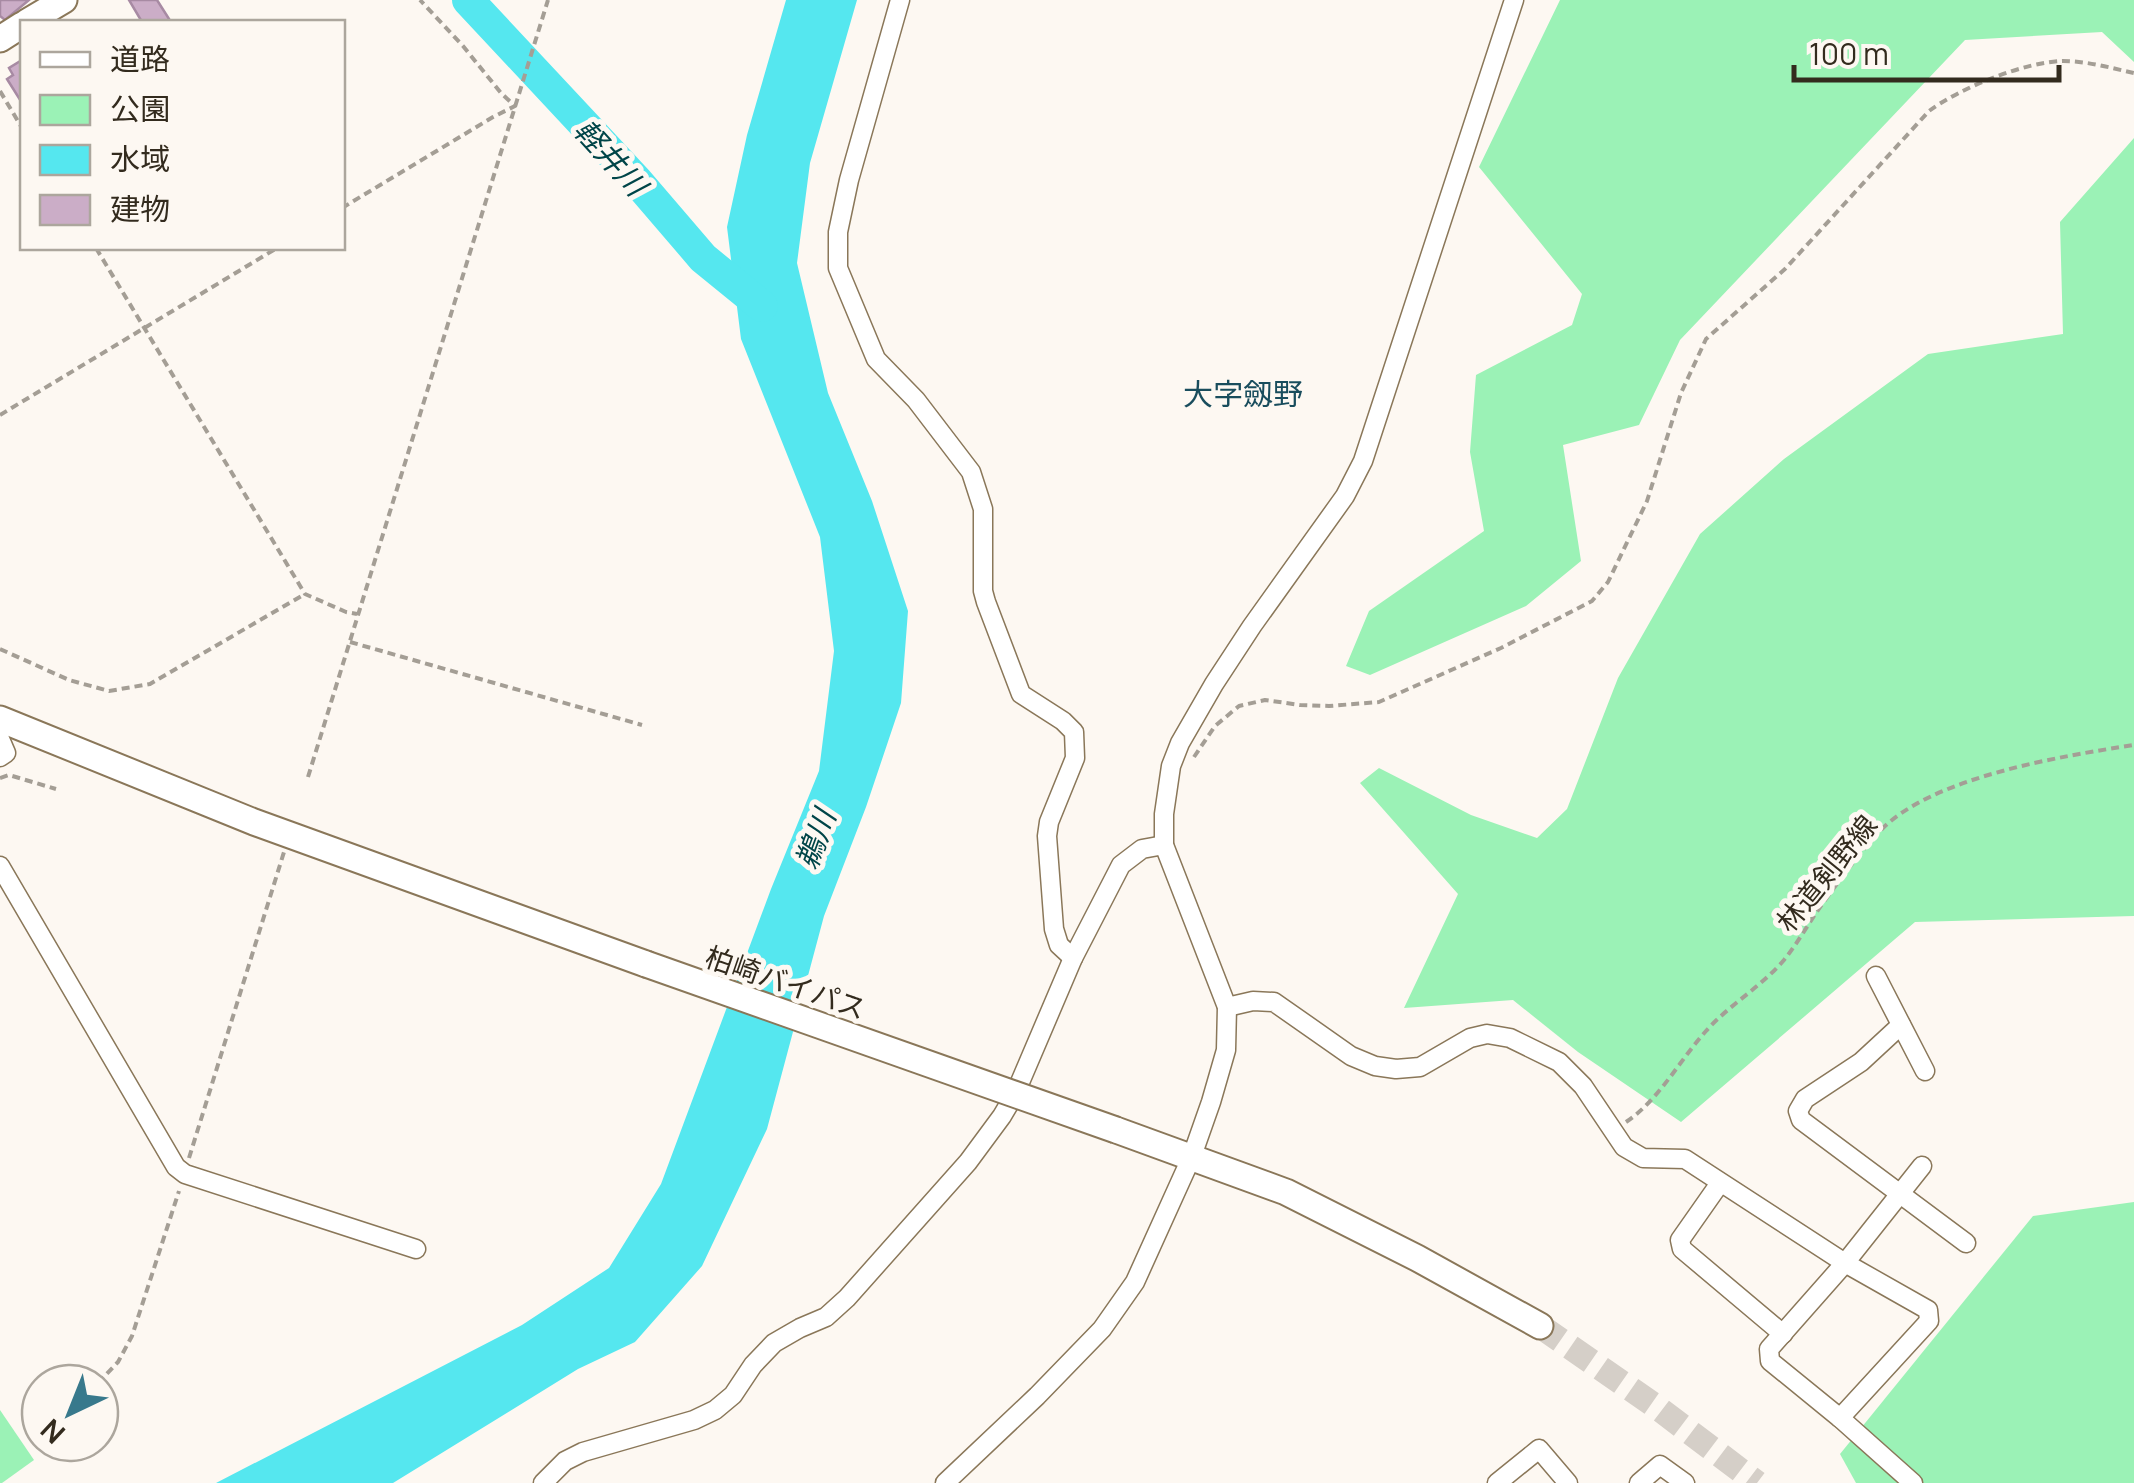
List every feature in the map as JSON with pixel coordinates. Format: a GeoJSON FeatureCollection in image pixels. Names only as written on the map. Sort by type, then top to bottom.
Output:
{"type":"FeatureCollection","features":[{"type":"Feature","properties":{"kind":"highway"},"geometry":{"type":"LineString","coordinates":[[32,20],[64,0]]}},
{"type":"Feature","properties":{"kind":"highway","name":"柏崎バイパス"},"geometry":{"type":"LineString","coordinates":[[0,719],[254,822],[1286,1192],[1540,1326]]}},
{"type":"Feature","properties":{"kind":"street"},"geometry":{"type":"LineString","coordinates":[[900,0],[849,180],[838,232],[838,268],[876,359],[916,400],[971,472],[983,509],[986,602],[1021,694],[1074,732],[1075,758],[1047,836],[1054,929],[1059,945],[1074,958]]}},
{"type":"Feature","properties":{"kind":"street"},"geometry":{"type":"LineString","coordinates":[[946,1483],[1102,1329],[1135,1282],[1192,1156],[1226,1050],[1227,1007],[1164,845],[1171,766],[1214,684],[1262,610],[1346,496],[1363,462],[1514,0]]}},
{"type":"Feature","properties":{"kind":"street"},"geometry":{"type":"LineString","coordinates":[[0,740],[6,753],[0,756]]}},
{"type":"Feature","properties":{"kind":"street"},"geometry":{"type":"LineString","coordinates":[[542,1483],[565,1461],[583,1452],[694,1420],[715,1410],[734,1394],[774,1342],[826,1317],[847,1298],[968,1162],[1002,1116],[1121,865],[1142,849],[1164,845]]}},
{"type":"Feature","properties":{"kind":"street"},"geometry":{"type":"LineString","coordinates":[[0,866],[176,1167],[184,1174],[416,1249]]}},
{"type":"Feature","properties":{"kind":"street"},"geometry":{"type":"LineString","coordinates":[[1876,976],[1925,1071]]}},
{"type":"Feature","properties":{"kind":"street"},"geometry":{"type":"LineString","coordinates":[[1227,1007],[1253,1001],[1274,1002],[1352,1056],[1374,1066],[1396,1069],[1420,1067],[1470,1038],[1486,1034],[1510,1038],[1559,1062],[1584,1086],[1624,1146],[1643,1158],[1685,1159],[1845,1262],[1928,1310],[1928,1321],[1840,1418]]}},
{"type":"Feature","properties":{"kind":"street"},"geometry":{"type":"LineString","coordinates":[[1901,1024],[1861,1062],[1805,1099],[1798,1111],[1801,1120],[1966,1243]]}},
{"type":"Feature","properties":{"kind":"street"},"geometry":{"type":"LineString","coordinates":[[1913,1483],[1770,1361],[1769,1349],[1922,1166]]}},
{"type":"Feature","properties":{"kind":"street"},"geometry":{"type":"LineString","coordinates":[[1720,1182],[1680,1240],[1682,1249],[1783,1334]]}},
{"type":"Feature","properties":{"kind":"street"},"geometry":{"type":"LineString","coordinates":[[1497,1483],[1540,1449],[1568,1483]]}},
{"type":"Feature","properties":{"kind":"street"},"geometry":{"type":"LineString","coordinates":[[1639,1483],[1660,1465],[1685,1483]]}},
{"type":"Feature","properties":{"kind":"path"},"geometry":{"type":"LineString","coordinates":[[420,0],[500,93],[515,104]]}},
{"type":"Feature","properties":{"kind":"path"},"geometry":{"type":"LineString","coordinates":[[308,777],[548,0]]}},
{"type":"Feature","properties":{"kind":"path"},"geometry":{"type":"LineString","coordinates":[[1171,766],[1182,768],[1189,762],[1215,726],[1240,706],[1264,700],[1328,706],[1379,702],[1501,648],[1592,601],[1608,582],[1647,501],[1681,393],[1706,339],[1785,269],[1929,112],[1974,85],[2042,64],[2062,61],[2134,73]]}},
{"type":"Feature","properties":{"kind":"path"},"geometry":{"type":"LineString","coordinates":[[0,91],[20,125]]}},
{"type":"Feature","properties":{"kind":"path"},"geometry":{"type":"LineString","coordinates":[[345,206],[515,104]]}},
{"type":"Feature","properties":{"kind":"path"},"geometry":{"type":"LineString","coordinates":[[97,250],[304,594],[357,614]]}},
{"type":"Feature","properties":{"kind":"path"},"geometry":{"type":"LineString","coordinates":[[0,416],[274,250]]}},
{"type":"Feature","properties":{"kind":"path"},"geometry":{"type":"LineString","coordinates":[[0,649],[68,680],[109,691],[150,684],[304,594]]}},
{"type":"Feature","properties":{"kind":"path"},"geometry":{"type":"LineString","coordinates":[[350,642],[642,724]]}},
{"type":"Feature","properties":{"kind":"path","name":"林道剣野線"},"geometry":{"type":"LineString","coordinates":[[1614,1131],[1634,1117],[1709,1028],[1784,960],[1882,828],[1944,790],[2006,771],[2134,745]]}},
{"type":"Feature","properties":{"kind":"path"},"geometry":{"type":"LineString","coordinates":[[0,778],[9,776],[56,789]]}},
{"type":"Feature","properties":{"kind":"path"},"geometry":{"type":"LineString","coordinates":[[117,1363],[132,1336],[284,852]]}},
{"type":"Feature","properties":{"kind":"green space"},"geometry":{"type":"Polygon","coordinates":[[[1560,0],[2134,0],[2134,62],[2102,32],[1965,40],[1680,340],[1639,425],[1563,445],[1581,561],[1526,606],[1370,675],[1346,666],[1369,611],[1484,531],[1470,452],[1476,375],[1572,325],[1582,294],[1479,167],[1560,0]]]}},
{"type":"Feature","properties":{"kind":"green space"},"geometry":{"type":"Polygon","coordinates":[[[2134,138],[2134,916],[1915,922],[1681,1122],[1578,1052],[1513,1000],[1404,1008],[1458,894],[1360,783],[1379,768],[1471,815],[1537,838],[1567,809],[1618,678],[1700,534],[1784,459],[1928,354],[2063,334],[2060,222],[2134,138]]]}},
{"type":"Feature","properties":{"kind":"green space"},"geometry":{"type":"Polygon","coordinates":[[[2134,1202],[2134,1483],[1856,1483],[1840,1454],[2033,1216],[2134,1202]]]}},
{"type":"Feature","properties":{"kind":"green space"},"geometry":{"type":"Polygon","coordinates":[[[0,1410],[20,1439],[20,1463],[30,1463],[0,1483],[0,1410]]]}},
{"type":"Feature","properties":{"kind":"water","name":"鵜川"},"geometry":{"type":"Polygon","coordinates":[[[786,0],[857,0],[810,163],[797,263],[828,393],[872,501],[908,611],[901,703],[824,916],[767,1129],[702,1266],[635,1342],[578,1369],[393,1483],[216,1483],[522,1325],[609,1268],[661,1184],[819,771],[834,651],[820,537],[741,339],[727,227],[747,135],[786,0]]]}},
{"type":"Feature","properties":{"kind":"building"},"geometry":{"type":"Polygon","coordinates":[[[0,0],[29,0],[5,20],[0,16],[0,0]]]}},
{"type":"Feature","properties":{"kind":"building"},"geometry":{"type":"Polygon","coordinates":[[[129,0],[157,0],[170,20],[141,20],[129,0]]]}},
{"type":"Feature","properties":{"kind":"building"},"geometry":{"type":"Polygon","coordinates":[[[20,61],[20,100],[7,79],[13,75],[9,68],[20,61]]]}},
{"type":"Feature","properties":{"kind":"waterway","name":"軽井川"},"geometry":{"type":"LineString","coordinates":[[468,0],[637,181],[703,258],[762,306]]}},
{"type":"Feature","properties":{"kind":"tunnel"},"geometry":{"type":"LineString","coordinates":[[1540,1326],[1757,1483]]}},
{"type":"Feature","properties":{"kind":"district","name":"大字劔野"},"geometry":{"type":"Point","coordinates":[1243,393]}}]}
